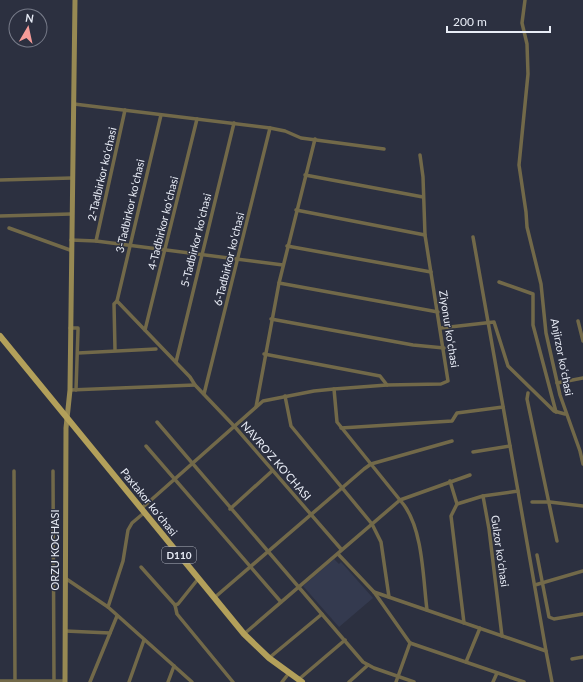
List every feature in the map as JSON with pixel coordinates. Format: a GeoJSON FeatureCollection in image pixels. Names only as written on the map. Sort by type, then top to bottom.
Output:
{"type":"FeatureCollection","features":[{"type":"Feature","properties":{"kind":"main road","name":"ORZU KOCHASI"},"geometry":{"type":"LineString","coordinates":[[65,682],[67,418],[74,328],[70,250],[75,0]]}},
{"type":"Feature","properties":{"kind":"main road","name":"D110"},"geometry":{"type":"LineString","coordinates":[[0,336],[67,418]]}},
{"type":"Feature","properties":{"kind":"main road","name":"Paxtakor koʻchasi"},"geometry":{"type":"LineString","coordinates":[[67,418],[244,634],[269,658],[300,681]]}},
{"type":"Feature","properties":{"kind":"street","name":"Anjirzor koʻchasi"},"geometry":{"type":"LineString","coordinates":[[525,0],[522,23],[528,44],[528,74],[519,165],[527,227],[544,298],[546,333],[565,414],[580,451],[583,464]]}},
{"type":"Feature","properties":{"kind":"street"},"geometry":{"type":"LineString","coordinates":[[74,104],[270,128],[285,131],[301,138],[384,149]]}},
{"type":"Feature","properties":{"kind":"street","name":"2-Tadbirkor koʻchasi"},"geometry":{"type":"LineString","coordinates":[[96,241],[125,110]]}},
{"type":"Feature","properties":{"kind":"street","name":"3-Tadbirkor koʻchasi"},"geometry":{"type":"LineString","coordinates":[[115,350],[114,304],[117,301],[161,115]]}},
{"type":"Feature","properties":{"kind":"street","name":"4-Tadbirkor koʻchasi"},"geometry":{"type":"LineString","coordinates":[[145,330],[166,250],[197,119]]}},
{"type":"Feature","properties":{"kind":"street","name":"5-Tadbirkor koʻchasi"},"geometry":{"type":"LineString","coordinates":[[176,362],[234,123]]}},
{"type":"Feature","properties":{"kind":"street","name":"6-Tadbirkor koʻchasi"},"geometry":{"type":"LineString","coordinates":[[204,394],[270,128]]}},
{"type":"Feature","properties":{"kind":"street"},"geometry":{"type":"LineString","coordinates":[[256,408],[264,354],[283,264],[315,139]]}},
{"type":"Feature","properties":{"kind":"street","name":"Ziyonur koʻchasi"},"geometry":{"type":"LineString","coordinates":[[108,606],[123,561],[128,530],[132,523],[143,510],[175,479],[263,401],[285,396],[334,389],[387,385],[441,384],[448,381],[441,328],[425,235],[423,177],[420,155]]}},
{"type":"Feature","properties":{"kind":"street"},"geometry":{"type":"LineString","coordinates":[[305,176],[423,197]]}},
{"type":"Feature","properties":{"kind":"street"},"geometry":{"type":"LineString","coordinates":[[0,180],[72,178]]}},
{"type":"Feature","properties":{"kind":"street"},"geometry":{"type":"LineString","coordinates":[[296,210],[425,235]]}},
{"type":"Feature","properties":{"kind":"street"},"geometry":{"type":"LineString","coordinates":[[0,216],[71,214]]}},
{"type":"Feature","properties":{"kind":"street"},"geometry":{"type":"LineString","coordinates":[[9,228],[70,250]]}},
{"type":"Feature","properties":{"kind":"street"},"geometry":{"type":"LineString","coordinates":[[473,236],[487,322],[552,682]]}},
{"type":"Feature","properties":{"kind":"street"},"geometry":{"type":"LineString","coordinates":[[71,240],[96,241],[283,264]]}},
{"type":"Feature","properties":{"kind":"street"},"geometry":{"type":"LineString","coordinates":[[287,246],[431,272]]}},
{"type":"Feature","properties":{"kind":"street"},"geometry":{"type":"LineString","coordinates":[[499,282],[533,294],[534,325],[556,412]]}},
{"type":"Feature","properties":{"kind":"street"},"geometry":{"type":"LineString","coordinates":[[279,283],[438,312]]}},
{"type":"Feature","properties":{"kind":"street","name":"NAVRO'Z KO'CHASI"},"geometry":{"type":"LineString","coordinates":[[117,301],[190,377],[195,385],[235,427],[341,549]]}},
{"type":"Feature","properties":{"kind":"street"},"geometry":{"type":"LineString","coordinates":[[271,319],[412,345],[444,348]]}},
{"type":"Feature","properties":{"kind":"street"},"geometry":{"type":"LineString","coordinates":[[578,321],[583,341]]}},
{"type":"Feature","properties":{"kind":"street"},"geometry":{"type":"LineString","coordinates":[[441,328],[494,322],[508,366],[556,412],[565,414]]}},
{"type":"Feature","properties":{"kind":"street"},"geometry":{"type":"LineString","coordinates":[[74,328],[78,353],[76,390]]}},
{"type":"Feature","properties":{"kind":"street"},"geometry":{"type":"LineString","coordinates":[[78,353],[156,349]]}},
{"type":"Feature","properties":{"kind":"street"},"geometry":{"type":"LineString","coordinates":[[264,354],[380,376],[387,385]]}},
{"type":"Feature","properties":{"kind":"street"},"geometry":{"type":"LineString","coordinates":[[557,383],[583,378]]}},
{"type":"Feature","properties":{"kind":"street"},"geometry":{"type":"LineString","coordinates":[[70,390],[195,385]]}},
{"type":"Feature","properties":{"kind":"street"},"geometry":{"type":"LineString","coordinates":[[334,389],[335,416],[341,428],[408,510],[415,527],[427,610]]}},
{"type":"Feature","properties":{"kind":"street"},"geometry":{"type":"LineString","coordinates":[[528,394],[527,399],[557,540]]}},
{"type":"Feature","properties":{"kind":"street"},"geometry":{"type":"LineString","coordinates":[[285,396],[291,426],[372,524],[381,542],[389,597]]}},
{"type":"Feature","properties":{"kind":"street"},"geometry":{"type":"LineString","coordinates":[[341,428],[452,421],[456,414],[503,407]]}},
{"type":"Feature","properties":{"kind":"street"},"geometry":{"type":"LineString","coordinates":[[157,422],[298,588],[368,666],[414,682]]}},
{"type":"Feature","properties":{"kind":"street"},"geometry":{"type":"LineString","coordinates":[[214,598],[342,486],[371,464],[452,441]]}},
{"type":"Feature","properties":{"kind":"street"},"geometry":{"type":"LineString","coordinates":[[146,446],[281,602]]}},
{"type":"Feature","properties":{"kind":"street"},"geometry":{"type":"LineString","coordinates":[[474,452],[510,446]]}},
{"type":"Feature","properties":{"kind":"street"},"geometry":{"type":"LineString","coordinates":[[230,509],[272,470]]}},
{"type":"Feature","properties":{"kind":"street"},"geometry":{"type":"LineString","coordinates":[[14,471],[15,681]]}},
{"type":"Feature","properties":{"kind":"street"},"geometry":{"type":"LineString","coordinates":[[53,471],[54,681]]}},
{"type":"Feature","properties":{"kind":"street"},"geometry":{"type":"LineString","coordinates":[[244,634],[338,554],[341,549],[400,500],[470,475]]}},
{"type":"Feature","properties":{"kind":"street"},"geometry":{"type":"LineString","coordinates":[[450,481],[457,504],[451,516],[464,623]]}},
{"type":"Feature","properties":{"kind":"street"},"geometry":{"type":"LineString","coordinates":[[457,504],[483,496],[518,491]]}},
{"type":"Feature","properties":{"kind":"street","name":"Gulzor koʻchasi"},"geometry":{"type":"LineString","coordinates":[[483,496],[489,529],[502,636]]}},
{"type":"Feature","properties":{"kind":"street"},"geometry":{"type":"LineString","coordinates":[[532,502],[550,502],[583,506]]}},
{"type":"Feature","properties":{"kind":"street"},"geometry":{"type":"LineString","coordinates":[[338,554],[374,592],[410,643],[524,682]]}},
{"type":"Feature","properties":{"kind":"street"},"geometry":{"type":"LineString","coordinates":[[537,556],[550,618],[583,614]]}},
{"type":"Feature","properties":{"kind":"street"},"geometry":{"type":"LineString","coordinates":[[141,568],[175,605],[177,614],[233,682]]}},
{"type":"Feature","properties":{"kind":"street"},"geometry":{"type":"LineString","coordinates":[[535,585],[583,571]]}},
{"type":"Feature","properties":{"kind":"street"},"geometry":{"type":"LineString","coordinates":[[65,578],[108,606],[117,616],[192,682]]}},
{"type":"Feature","properties":{"kind":"street"},"geometry":{"type":"LineString","coordinates":[[175,605],[178,604],[198,579]]}},
{"type":"Feature","properties":{"kind":"street"},"geometry":{"type":"LineString","coordinates":[[374,592],[546,651]]}},
{"type":"Feature","properties":{"kind":"street"},"geometry":{"type":"LineString","coordinates":[[269,658],[322,614]]}},
{"type":"Feature","properties":{"kind":"street"},"geometry":{"type":"LineString","coordinates":[[90,682],[117,616]]}},
{"type":"Feature","properties":{"kind":"street"},"geometry":{"type":"LineString","coordinates":[[466,662],[480,628]]}},
{"type":"Feature","properties":{"kind":"street"},"geometry":{"type":"LineString","coordinates":[[65,631],[110,633]]}},
{"type":"Feature","properties":{"kind":"street"},"geometry":{"type":"LineString","coordinates":[[129,682],[144,640]]}},
{"type":"Feature","properties":{"kind":"street"},"geometry":{"type":"LineString","coordinates":[[300,681],[345,640]]}},
{"type":"Feature","properties":{"kind":"street"},"geometry":{"type":"LineString","coordinates":[[396,682],[410,643]]}},
{"type":"Feature","properties":{"kind":"street"},"geometry":{"type":"LineString","coordinates":[[572,659],[583,657]]}},
{"type":"Feature","properties":{"kind":"street"},"geometry":{"type":"LineString","coordinates":[[168,682],[174,666]]}},
{"type":"Feature","properties":{"kind":"street"},"geometry":{"type":"LineString","coordinates":[[348,682],[368,666]]}},
{"type":"Feature","properties":{"kind":"street"},"geometry":{"type":"LineString","coordinates":[[282,682],[289,673]]}},
{"type":"Feature","properties":{"kind":"street"},"geometry":{"type":"LineString","coordinates":[[493,682],[497,673]]}},
{"type":"Feature","properties":{"kind":"street"},"geometry":{"type":"LineString","coordinates":[[0,681],[65,682]]}},
{"type":"Feature","properties":{"kind":"shaded area"},"geometry":{"type":"Polygon","coordinates":[[[334,559],[339,564],[341,562],[373,598],[339,627],[303,586],[334,559]]]}}]}
